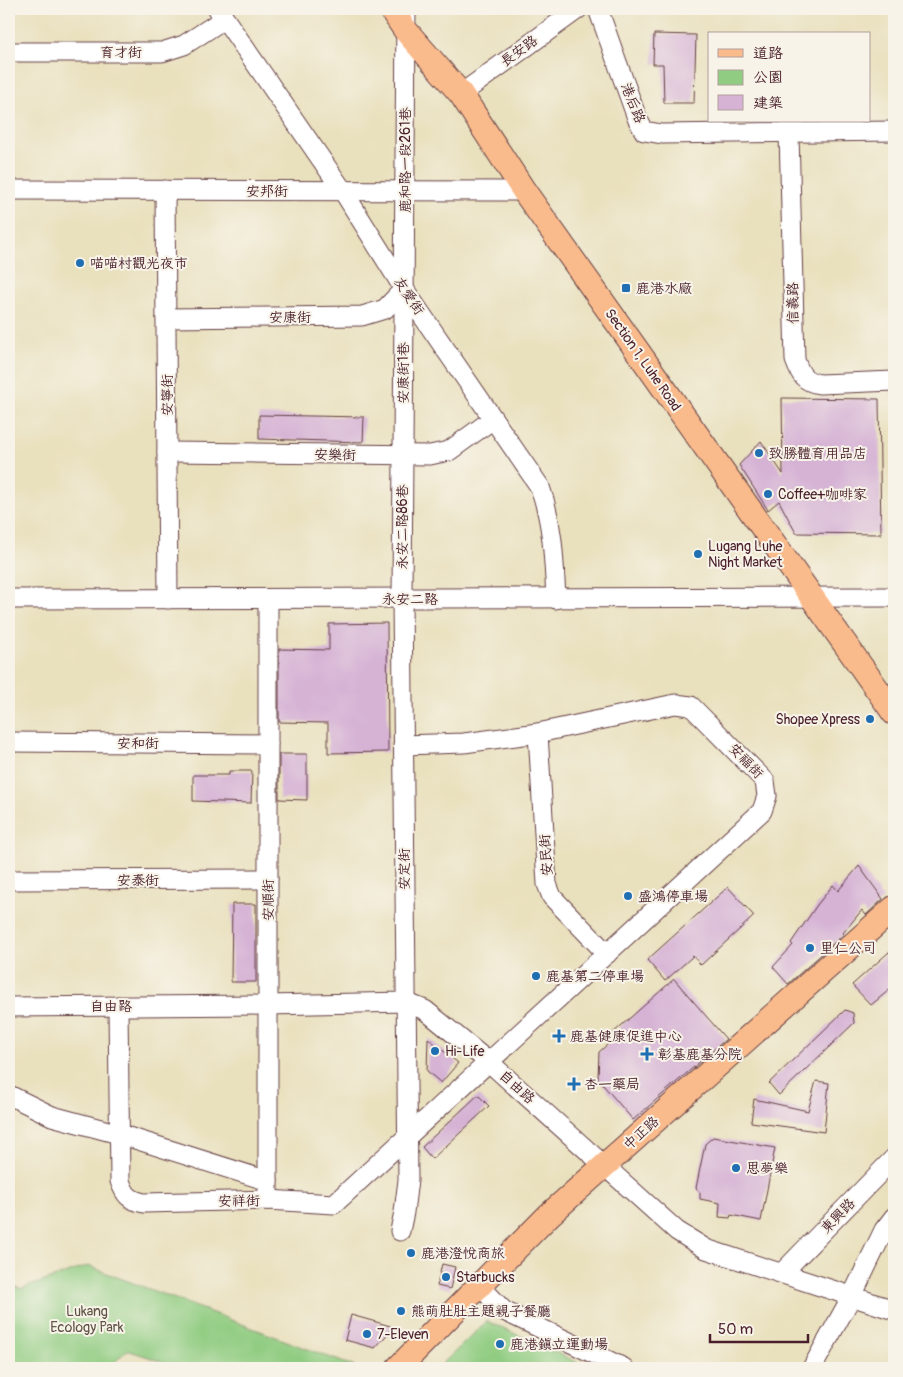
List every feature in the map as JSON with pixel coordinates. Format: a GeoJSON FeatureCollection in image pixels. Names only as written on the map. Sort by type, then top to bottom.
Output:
{"type":"FeatureCollection","features":[{"type":"Feature","properties":{"kind":"main road","name":"Section 1, Luhe Road"},"geometry":{"type":"LineString","coordinates":[[391,9],[406,20],[460,94],[524,191],[894,713]]}},
{"type":"Feature","properties":{"kind":"main road","name":"中正路"},"geometry":{"type":"LineString","coordinates":[[398,1368],[549,1215],[894,908]]}},
{"type":"Feature","properties":{"kind":"street","name":"長安路"},"geometry":{"type":"LineString","coordinates":[[460,94],[578,9]]}},
{"type":"Feature","properties":{"kind":"street","name":"港后路"},"geometry":{"type":"LineString","coordinates":[[598,9],[637,118],[644,131],[662,134],[789,134],[894,131]]}},
{"type":"Feature","properties":{"kind":"street","name":"育才街"},"geometry":{"type":"LineString","coordinates":[[9,52],[162,52],[184,45],[221,14]]}},
{"type":"Feature","properties":{"kind":"street","name":"友愛街"},"geometry":{"type":"LineString","coordinates":[[221,14],[343,191],[404,289],[540,487],[547,507],[553,535],[556,599]]}},
{"type":"Feature","properties":{"kind":"street","name":"鹿和路一段261巷"},"geometry":{"type":"LineString","coordinates":[[404,289],[406,20]]}},
{"type":"Feature","properties":{"kind":"street","name":"信義路"},"geometry":{"type":"LineString","coordinates":[[789,134],[795,360],[800,374],[808,382],[820,384],[894,381]]}},
{"type":"Feature","properties":{"kind":"street","name":"安邦街"},"geometry":{"type":"LineString","coordinates":[[9,190],[524,191]]}},
{"type":"Feature","properties":{"kind":"street","name":"安寧街"},"geometry":{"type":"LineString","coordinates":[[165,190],[168,599]]}},
{"type":"Feature","properties":{"kind":"street","name":"安康街"},"geometry":{"type":"LineString","coordinates":[[166,318],[362,316],[385,309],[404,289]]}},
{"type":"Feature","properties":{"kind":"street","name":"安康街1巷"},"geometry":{"type":"LineString","coordinates":[[403,456],[404,289]]}},
{"type":"Feature","properties":{"kind":"street","name":"安樂街"},"geometry":{"type":"LineString","coordinates":[[167,452],[430,456],[449,451],[493,420]]}},
{"type":"Feature","properties":{"kind":"street","name":"永安二路86巷"},"geometry":{"type":"LineString","coordinates":[[402,599],[403,456]]}},
{"type":"Feature","properties":{"kind":"street","name":"永安二路"},"geometry":{"type":"LineString","coordinates":[[9,599],[894,597]]}},
{"type":"Feature","properties":{"kind":"street","name":"安順街"},"geometry":{"type":"LineString","coordinates":[[268,599],[268,1200]]}},
{"type":"Feature","properties":{"kind":"street","name":"安定街"},"geometry":{"type":"LineString","coordinates":[[400,1232],[408,1180],[406,1140],[402,599]]}},
{"type":"Feature","properties":{"kind":"street","name":"安福街"},"geometry":{"type":"LineString","coordinates":[[403,745],[464,742],[538,733],[675,704],[692,706],[765,781],[767,796],[762,811],[490,1063]]}},
{"type":"Feature","properties":{"kind":"street","name":"安民街"},"geometry":{"type":"LineString","coordinates":[[538,733],[547,884],[552,896],[607,954]]}},
{"type":"Feature","properties":{"kind":"street","name":"安和街"},"geometry":{"type":"LineString","coordinates":[[9,742],[268,744]]}},
{"type":"Feature","properties":{"kind":"street","name":"安泰街"},"geometry":{"type":"LineString","coordinates":[[9,880],[268,879]]}},
{"type":"Feature","properties":{"kind":"street","name":"自由路"},"geometry":{"type":"LineString","coordinates":[[9,1007],[405,1002],[425,1010],[490,1063],[677,1231],[706,1248],[894,1310]]}},
{"type":"Feature","properties":{"kind":"street","name":"安祥街"},"geometry":{"type":"LineString","coordinates":[[118,1006],[120,1181],[125,1194],[132,1201],[144,1203],[268,1200],[334,1204],[490,1063]]}},
{"type":"Feature","properties":{"kind":"street"},"geometry":{"type":"LineString","coordinates":[[9,1095],[52,1116],[120,1134],[268,1181]]}},
{"type":"Feature","properties":{"kind":"street","name":"東興路"},"geometry":{"type":"LineString","coordinates":[[782,1273],[894,1158]]}},
{"type":"Feature","properties":{"kind":"street"},"geometry":{"type":"LineString","coordinates":[[812,1368],[852,1296],[884,1230],[894,1217]]}},
{"type":"Feature","properties":{"kind":"street"},"geometry":{"type":"LineString","coordinates":[[480,1286],[504,1311],[624,1368]]}},
{"type":"Feature","properties":{"kind":"green space","name":"Lukang Ecology Park"},"geometry":{"type":"Polygon","coordinates":[[[88,1266],[358,1368],[182,1368],[127,1350],[109,1368],[9,1368],[9,1284],[21,1289],[88,1266]]]}},
{"type":"Feature","properties":{"kind":"green space","name":"鹿港鎮立運動場"},"geometry":{"type":"Polygon","coordinates":[[[487,1321],[590,1368],[438,1368],[487,1321]]]}},
{"type":"Feature","properties":{"kind":"building"},"geometry":{"type":"Polygon","coordinates":[[[654,34],[696,35],[694,103],[664,103],[663,64],[653,64],[654,34]]]}},
{"type":"Feature","properties":{"kind":"building"},"geometry":{"type":"Polygon","coordinates":[[[782,398],[879,399],[881,534],[796,533],[779,501],[768,510],[739,465],[761,441],[783,474],[782,398]]]}},
{"type":"Feature","properties":{"kind":"building"},"geometry":{"type":"Polygon","coordinates":[[[259,415],[364,417],[363,442],[259,439],[259,415]]]}},
{"type":"Feature","properties":{"kind":"building"},"geometry":{"type":"Polygon","coordinates":[[[387,623],[388,752],[328,753],[328,723],[279,722],[279,649],[329,650],[329,624],[387,623]]]}},
{"type":"Feature","properties":{"kind":"building"},"geometry":{"type":"Polygon","coordinates":[[[279,754],[307,754],[307,800],[279,799],[279,754]]]}},
{"type":"Feature","properties":{"kind":"building"},"geometry":{"type":"Polygon","coordinates":[[[229,771],[252,771],[251,803],[193,801],[193,775],[229,775],[229,771]]]}},
{"type":"Feature","properties":{"kind":"building"},"geometry":{"type":"Polygon","coordinates":[[[859,866],[883,899],[866,915],[862,910],[844,934],[788,984],[773,967],[793,945],[791,943],[833,885],[838,891],[859,866]]]}},
{"type":"Feature","properties":{"kind":"building"},"geometry":{"type":"Polygon","coordinates":[[[728,887],[754,916],[701,965],[693,956],[665,981],[647,960],[728,887]]]}},
{"type":"Feature","properties":{"kind":"building"},"geometry":{"type":"Polygon","coordinates":[[[232,904],[256,904],[256,982],[231,982],[232,904]]]}},
{"type":"Feature","properties":{"kind":"building"},"geometry":{"type":"Polygon","coordinates":[[[889,952],[894,958],[894,986],[871,1005],[852,985],[889,952]]]}},
{"type":"Feature","properties":{"kind":"building","name":"彰基鹿基分院"},"geometry":{"type":"Polygon","coordinates":[[[674,979],[726,1039],[633,1120],[598,1079],[599,1052],[616,1037],[613,1033],[674,979]]]}},
{"type":"Feature","properties":{"kind":"building"},"geometry":{"type":"Polygon","coordinates":[[[845,1010],[853,1013],[854,1023],[779,1095],[769,1083],[845,1010]]]}},
{"type":"Feature","properties":{"kind":"building","name":"Hi-Life"},"geometry":{"type":"Polygon","coordinates":[[[428,1038],[458,1063],[441,1083],[427,1071],[428,1038]]]}},
{"type":"Feature","properties":{"kind":"building"},"geometry":{"type":"Polygon","coordinates":[[[816,1081],[829,1083],[824,1132],[751,1122],[754,1099],[808,1111],[816,1081]]]}},
{"type":"Feature","properties":{"kind":"building"},"geometry":{"type":"Polygon","coordinates":[[[478,1095],[489,1106],[432,1159],[422,1147],[478,1095]]]}},
{"type":"Feature","properties":{"kind":"building","name":"思夢樂"},"geometry":{"type":"Polygon","coordinates":[[[713,1137],[775,1148],[761,1221],[731,1215],[730,1218],[719,1217],[720,1203],[700,1199],[700,1193],[696,1188],[705,1144],[713,1137]]]}},
{"type":"Feature","properties":{"kind":"building","name":"Starbucks"},"geometry":{"type":"Polygon","coordinates":[[[442,1264],[455,1267],[450,1289],[437,1286],[442,1264]]]}},
{"type":"Feature","properties":{"kind":"building","name":"7-Eleven"},"geometry":{"type":"Polygon","coordinates":[[[351,1315],[394,1327],[375,1348],[345,1340],[351,1315]]]}},
{"type":"Feature","properties":{"kind":"place","name":"喵喵村觀光夜市"},"geometry":{"type":"Point","coordinates":[80,263]}},
{"type":"Feature","properties":{"kind":"place","name":"鹿港水廠"},"geometry":{"type":"Point","coordinates":[626,288]}},
{"type":"Feature","properties":{"kind":"place","name":"致勝體育用品店"},"geometry":{"type":"Point","coordinates":[759,453]}},
{"type":"Feature","properties":{"kind":"place","name":"Coffee+咖啡家"},"geometry":{"type":"Point","coordinates":[768,494]}},
{"type":"Feature","properties":{"kind":"place","name":"Lugang Luhe Night Market"},"geometry":{"type":"Point","coordinates":[698,554]}},
{"type":"Feature","properties":{"kind":"place","name":"Shopee Xpress"},"geometry":{"type":"Point","coordinates":[870,719]}},
{"type":"Feature","properties":{"kind":"place","name":"盛鴻停車場"},"geometry":{"type":"Point","coordinates":[628,896]}},
{"type":"Feature","properties":{"kind":"place","name":"里仁公司"},"geometry":{"type":"Point","coordinates":[810,948]}},
{"type":"Feature","properties":{"kind":"place","name":"鹿基第二停車場"},"geometry":{"type":"Point","coordinates":[536,976]}},
{"type":"Feature","properties":{"kind":"place","name":"鹿基健康促進中心"},"geometry":{"type":"Point","coordinates":[559,1036]}},
{"type":"Feature","properties":{"kind":"place","name":"Hi-Life"},"geometry":{"type":"Point","coordinates":[435,1051]}},
{"type":"Feature","properties":{"kind":"place","name":"彰基鹿基分院"},"geometry":{"type":"Point","coordinates":[647,1054]}},
{"type":"Feature","properties":{"kind":"place","name":"杏一藥局"},"geometry":{"type":"Point","coordinates":[574,1084]}},
{"type":"Feature","properties":{"kind":"place","name":"思夢樂"},"geometry":{"type":"Point","coordinates":[736,1168]}},
{"type":"Feature","properties":{"kind":"place","name":"鹿港澄悅商旅"},"geometry":{"type":"Point","coordinates":[411,1253]}},
{"type":"Feature","properties":{"kind":"place","name":"Starbucks"},"geometry":{"type":"Point","coordinates":[446,1277]}},
{"type":"Feature","properties":{"kind":"place","name":"熊萌肚肚主題親子餐廳"},"geometry":{"type":"Point","coordinates":[401,1311]}},
{"type":"Feature","properties":{"kind":"place","name":"7-Eleven"},"geometry":{"type":"Point","coordinates":[367,1334]}},
{"type":"Feature","properties":{"kind":"place","name":"鹿港鎮立運動場"},"geometry":{"type":"Point","coordinates":[500,1344]}}]}
